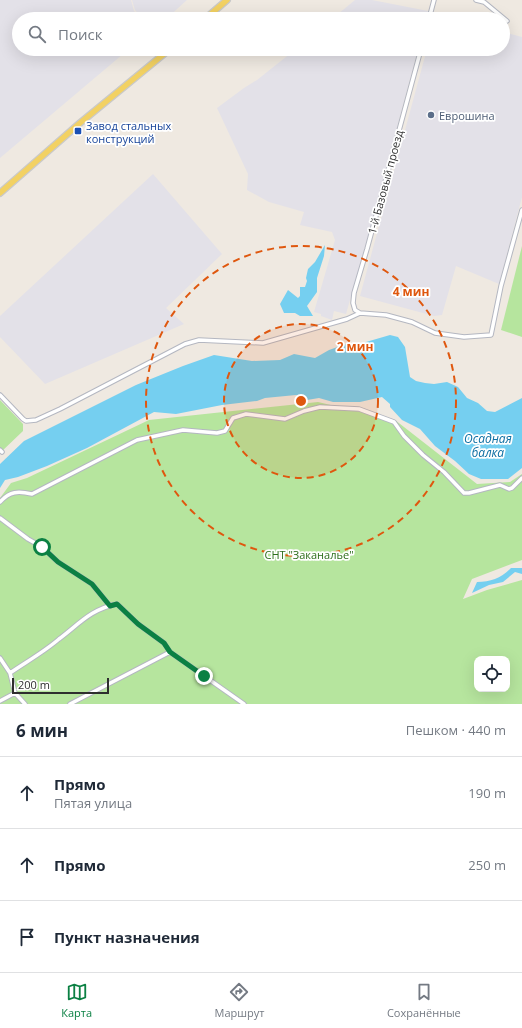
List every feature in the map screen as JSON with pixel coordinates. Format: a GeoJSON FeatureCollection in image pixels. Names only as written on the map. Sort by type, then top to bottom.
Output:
{"type":"FeatureCollection","features":[{"type":"Feature","properties":{"kind":"main road"},"geometry":{"type":"LineString","coordinates":[[213,12],[227,0]]}},
{"type":"Feature","properties":{"kind":"main road"},"geometry":{"type":"LineString","coordinates":[[0,192],[162,56]]}},
{"type":"Feature","properties":{"kind":"street"},"geometry":{"type":"LineString","coordinates":[[431,12],[434,0]]}},
{"type":"Feature","properties":{"kind":"street"},"geometry":{"type":"LineString","coordinates":[[476,0],[484,2],[496,12]]}},
{"type":"Feature","properties":{"kind":"street","name":"1-й Базовый проезд"},"geometry":{"type":"LineString","coordinates":[[360,313],[355,310],[353,303],[354,294],[419,56]]}},
{"type":"Feature","properties":{"kind":"street"},"geometry":{"type":"LineString","coordinates":[[0,395],[23,419],[26,421],[36,420],[185,344],[199,340],[263,343],[348,318],[360,313],[386,316],[412,322],[435,333],[464,337],[491,335],[501,286],[522,210]]}},
{"type":"Feature","properties":{"kind":"street"},"geometry":{"type":"LineString","coordinates":[[0,502],[15,491],[32,494],[137,440],[183,430],[216,433],[225,431],[233,418],[246,414],[285,419],[304,411],[320,407],[359,409],[394,422],[409,441],[444,472],[464,493],[469,494],[500,485],[509,489],[522,478]]}},
{"type":"Feature","properties":{"kind":"street"},"geometry":{"type":"LineString","coordinates":[[0,518],[28,539],[42,547],[58,562],[92,584],[110,606]]}},
{"type":"Feature","properties":{"kind":"street"},"geometry":{"type":"LineString","coordinates":[[10,673],[59,640],[83,619],[117,604],[138,624],[164,643],[170,652],[244,704]]}},
{"type":"Feature","properties":{"kind":"street"},"geometry":{"type":"LineString","coordinates":[[70,704],[170,652]]}},
{"type":"Feature","properties":{"kind":"street"},"geometry":{"type":"LineString","coordinates":[[0,658],[10,673],[15,693],[25,704]]}},
{"type":"Feature","properties":{"kind":"street"},"geometry":{"type":"LineString","coordinates":[[0,701],[15,693]]}},
{"type":"Feature","properties":{"kind":"shaded area"},"geometry":{"type":"Polygon","coordinates":[[[0,0],[131,0],[135,12],[12,12],[12,56],[121,56],[0,158],[0,0]]]}},
{"type":"Feature","properties":{"kind":"shaded area"},"geometry":{"type":"Polygon","coordinates":[[[132,0],[187,0],[174,12],[137,12],[132,0]]]}},
{"type":"Feature","properties":{"kind":"shaded area"},"geometry":{"type":"Polygon","coordinates":[[[355,0],[372,0],[428,11],[428,12],[340,12],[355,0]]]}},
{"type":"Feature","properties":{"kind":"shaded area"},"geometry":{"type":"Polygon","coordinates":[[[510,34],[522,37],[522,197],[499,284],[456,266],[442,315],[434,316],[360,296],[425,56],[510,56],[510,34]]]}},
{"type":"Feature","properties":{"kind":"shaded area"},"geometry":{"type":"Polygon","coordinates":[[[287,56],[416,56],[346,314],[334,311],[332,320],[314,312],[335,240],[332,232],[300,225],[304,212],[269,202],[247,190],[248,174],[217,108],[257,80],[287,56]]]}},
{"type":"Feature","properties":{"kind":"shaded area"},"geometry":{"type":"Polygon","coordinates":[[[153,174],[222,254],[166,308],[184,324],[45,384],[0,337],[0,316],[153,174]]]}},
{"type":"Feature","properties":{"kind":"green space"},"geometry":{"type":"Polygon","coordinates":[[[522,246],[522,337],[501,330],[522,246]]]}},
{"type":"Feature","properties":{"kind":"green space"},"geometry":{"type":"Polygon","coordinates":[[[0,400],[23,424],[23,431],[0,453],[0,400]]]}},
{"type":"Feature","properties":{"kind":"green space","name":"СНТ \"Заканалье\""},"geometry":{"type":"Polygon","coordinates":[[[318,402],[395,420],[477,484],[510,482],[522,474],[522,560],[472,579],[463,599],[487,590],[522,580],[522,704],[0,704],[0,498],[11,483],[27,478],[149,420],[318,402]]]}},
{"type":"Feature","properties":{"kind":"water"},"geometry":{"type":"Polygon","coordinates":[[[325,245],[324,256],[317,278],[317,292],[307,306],[313,316],[300,316],[295,313],[284,313],[280,304],[288,290],[298,298],[300,296],[300,287],[305,287],[308,269],[315,262],[325,245]]]}},
{"type":"Feature","properties":{"kind":"water","name":"Осадная балка"},"geometry":{"type":"Polygon","coordinates":[[[390,335],[398,337],[405,347],[410,377],[416,381],[434,384],[447,382],[458,387],[467,398],[478,403],[487,411],[495,412],[522,398],[522,468],[508,479],[481,479],[469,474],[435,446],[420,429],[402,420],[390,407],[390,404],[382,397],[360,402],[333,402],[319,398],[307,400],[296,395],[265,398],[257,401],[222,405],[176,414],[154,412],[87,448],[47,466],[18,477],[5,480],[0,488],[0,464],[24,441],[136,385],[183,366],[214,355],[252,361],[280,360],[294,354],[315,358],[329,350],[346,344],[351,348],[361,348],[366,342],[390,335]]]}},
{"type":"Feature","properties":{"kind":"water"},"geometry":{"type":"Polygon","coordinates":[[[511,568],[522,568],[522,574],[515,572],[503,582],[489,585],[472,593],[477,582],[496,579],[511,568]]]}},
{"type":"Feature","properties":{"kind":"place","name":"Еврошина"},"geometry":{"type":"Point","coordinates":[431,115]}},
{"type":"Feature","properties":{"kind":"place","name":"Завод стальных конструкций"},"geometry":{"type":"Point","coordinates":[78,131]}},
{"type":"Feature","properties":{"kind":"route"},"geometry":{"type":"LineString","coordinates":[[42,547],[58,562],[92,584],[106,599],[110,606],[117,604],[138,624],[164,643],[170,652],[204,676]]}}]}
